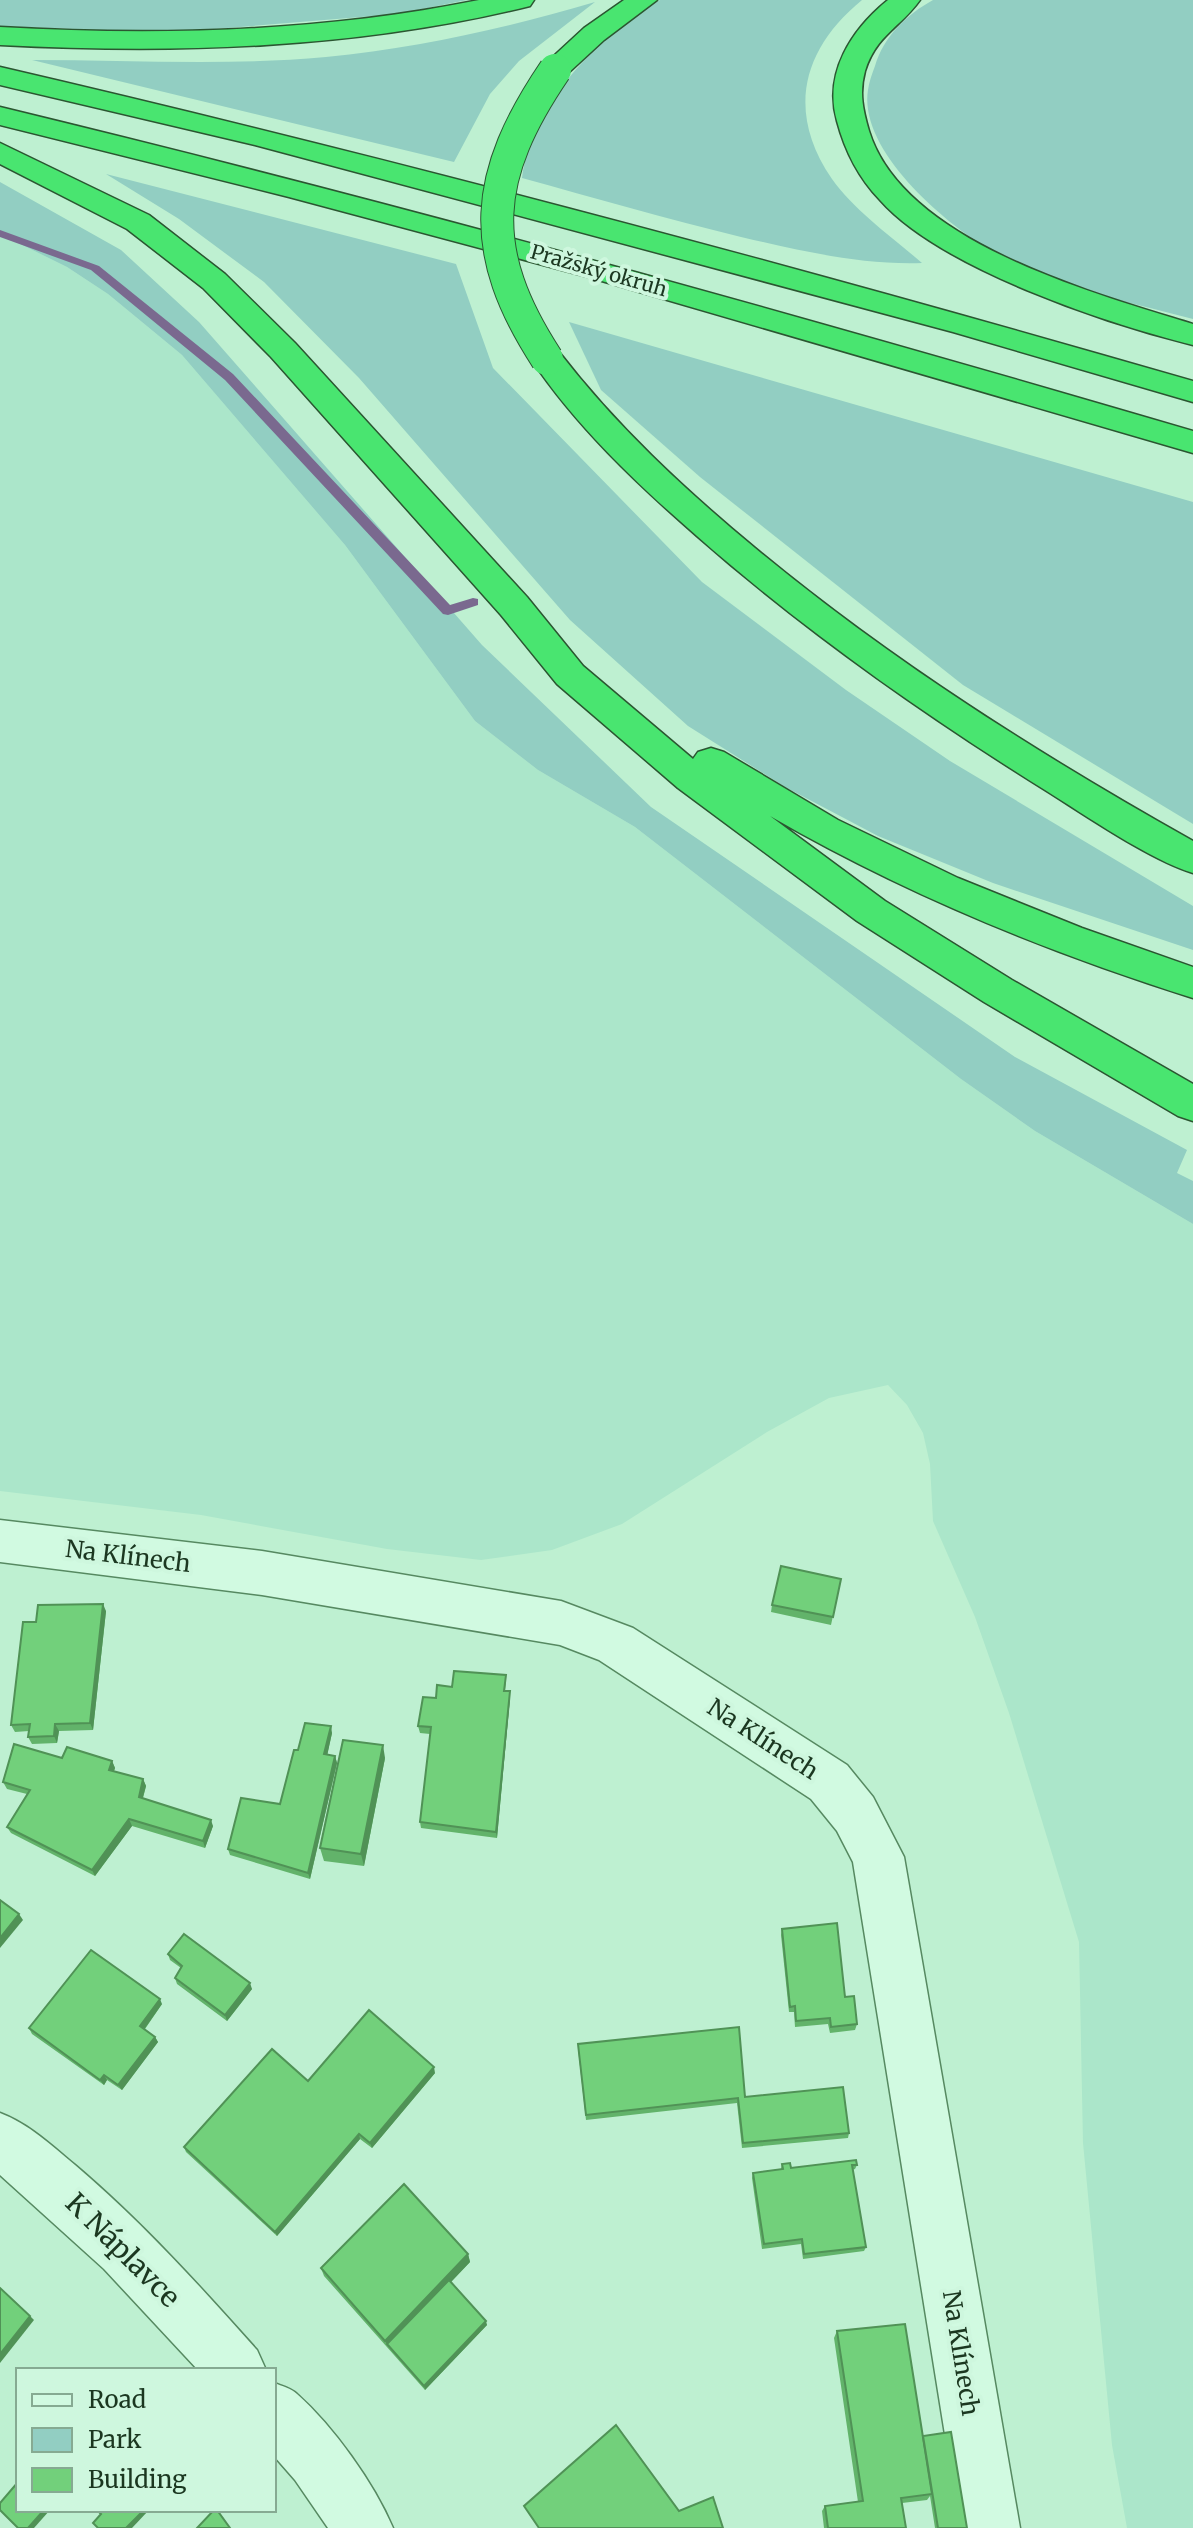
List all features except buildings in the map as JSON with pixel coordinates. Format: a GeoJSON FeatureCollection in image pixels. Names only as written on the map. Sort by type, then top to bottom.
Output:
{"type":"FeatureCollection","features":[{"type":"Feature","properties":{"kind":"highway"},"geometry":{"type":"LineString","coordinates":[[0,36],[130,42],[264,38],[385,25],[520,0]]}},
{"type":"Feature","properties":{"kind":"highway"},"geometry":{"type":"LineString","coordinates":[[643,0],[594,34],[555,70],[524,116],[505,158],[496,217],[499,257],[511,295],[529,333],[584,406],[657,481],[810,611],[975,729],[1055,780],[1193,859]]}},
{"type":"Feature","properties":{"kind":"highway"},"geometry":{"type":"LineString","coordinates":[[906,0],[880,21],[859,49],[852,64],[846,95],[850,126],[861,155],[890,193],[935,230],[1004,268],[1193,338]]}},
{"type":"Feature","properties":{"kind":"highway","name":"Pražský okruh"},"geometry":{"type":"LineString","coordinates":[[0,76],[261,137],[747,267],[1193,392]]}},
{"type":"Feature","properties":{"kind":"highway","name":"Pražský okruh"},"geometry":{"type":"LineString","coordinates":[[0,116],[459,232],[1193,442]]}},
{"type":"Feature","properties":{"kind":"highway"},"geometry":{"type":"LineString","coordinates":[[0,152],[138,222],[214,281],[283,350],[514,606],[570,675],[691,778],[871,911],[998,991],[1193,1104]]}},
{"type":"Feature","properties":{"kind":"highway"},"geometry":{"type":"LineString","coordinates":[[747,267],[1193,338]]}},
{"type":"Feature","properties":{"kind":"highway"},"geometry":{"type":"LineString","coordinates":[[514,606],[682,741],[807,819],[931,881],[1071,939],[1193,983]]}},
{"type":"Feature","properties":{"kind":"street","name":"Na Klínech"},"geometry":{"type":"LineString","coordinates":[[0,1541],[262,1573],[561,1623],[616,1644],[829,1782],[855,1814],[878,1857],[990,2528]]}},
{"type":"Feature","properties":{"kind":"street","name":"K Náplavce"},"geometry":{"type":"LineString","coordinates":[[0,2140],[79,2204],[146,2268],[235,2368]]}},
{"type":"Feature","properties":{"kind":"street"},"geometry":{"type":"LineString","coordinates":[[276,2414],[316,2459],[363,2528]]}},
{"type":"Feature","properties":{"kind":"green space"},"geometry":{"type":"Polygon","coordinates":[[[0,0],[467,0],[398,14],[166,33],[0,26],[0,0]]]}},
{"type":"Feature","properties":{"kind":"green space"},"geometry":{"type":"Polygon","coordinates":[[[660,0],[862,0],[826,39],[814,61],[807,83],[805,106],[809,130],[818,154],[841,191],[922,263],[854,259],[786,247],[522,178],[539,124],[572,75],[614,33],[660,0]]]}},
{"type":"Feature","properties":{"kind":"green space"},"geometry":{"type":"Polygon","coordinates":[[[933,0],[1193,0],[1193,319],[1086,291],[1024,269],[948,220],[898,170],[880,143],[869,116],[868,87],[879,55],[890,36],[914,12],[933,0]]]}},
{"type":"Feature","properties":{"kind":"green space"},"geometry":{"type":"Polygon","coordinates":[[[595,2],[519,61],[490,94],[454,162],[32,60],[216,62],[326,57],[462,36],[595,2]]]}},
{"type":"Feature","properties":{"kind":"green space"},"geometry":{"type":"Polygon","coordinates":[[[106,174],[456,264],[493,368],[702,582],[846,690],[950,761],[1193,906],[1193,950],[993,883],[878,836],[785,787],[688,726],[570,620],[359,378],[264,282],[179,219],[106,174]]]}},
{"type":"Feature","properties":{"kind":"green space"},"geometry":{"type":"Polygon","coordinates":[[[0,182],[121,250],[199,322],[482,645],[651,807],[1015,1057],[1187,1150],[1177,1173],[1193,1181],[1193,1224],[1035,1131],[961,1079],[635,827],[538,770],[475,721],[345,545],[182,355],[108,294],[67,267],[0,234],[0,182]]]}},
{"type":"Feature","properties":{"kind":"green space"},"geometry":{"type":"Polygon","coordinates":[[[0,234],[67,267],[108,294],[182,355],[345,545],[475,721],[538,770],[635,827],[961,1079],[1035,1131],[1193,1224],[1193,2528],[1127,2528],[1112,2445],[1083,2143],[1079,1942],[1009,1713],[975,1617],[933,1521],[930,1464],[923,1433],[907,1405],[888,1385],[829,1398],[767,1432],[622,1524],[552,1550],[481,1560],[387,1549],[201,1515],[0,1491],[0,234]]]}},
{"type":"Feature","properties":{"kind":"green space"},"geometry":{"type":"Polygon","coordinates":[[[569,322],[1193,502],[1193,824],[963,685],[700,477],[601,390],[569,322]]]}},
{"type":"Feature","properties":{"kind":"waterway"},"geometry":{"type":"LineString","coordinates":[[0,233],[95,268],[229,377],[448,611],[473,602]]}}]}
